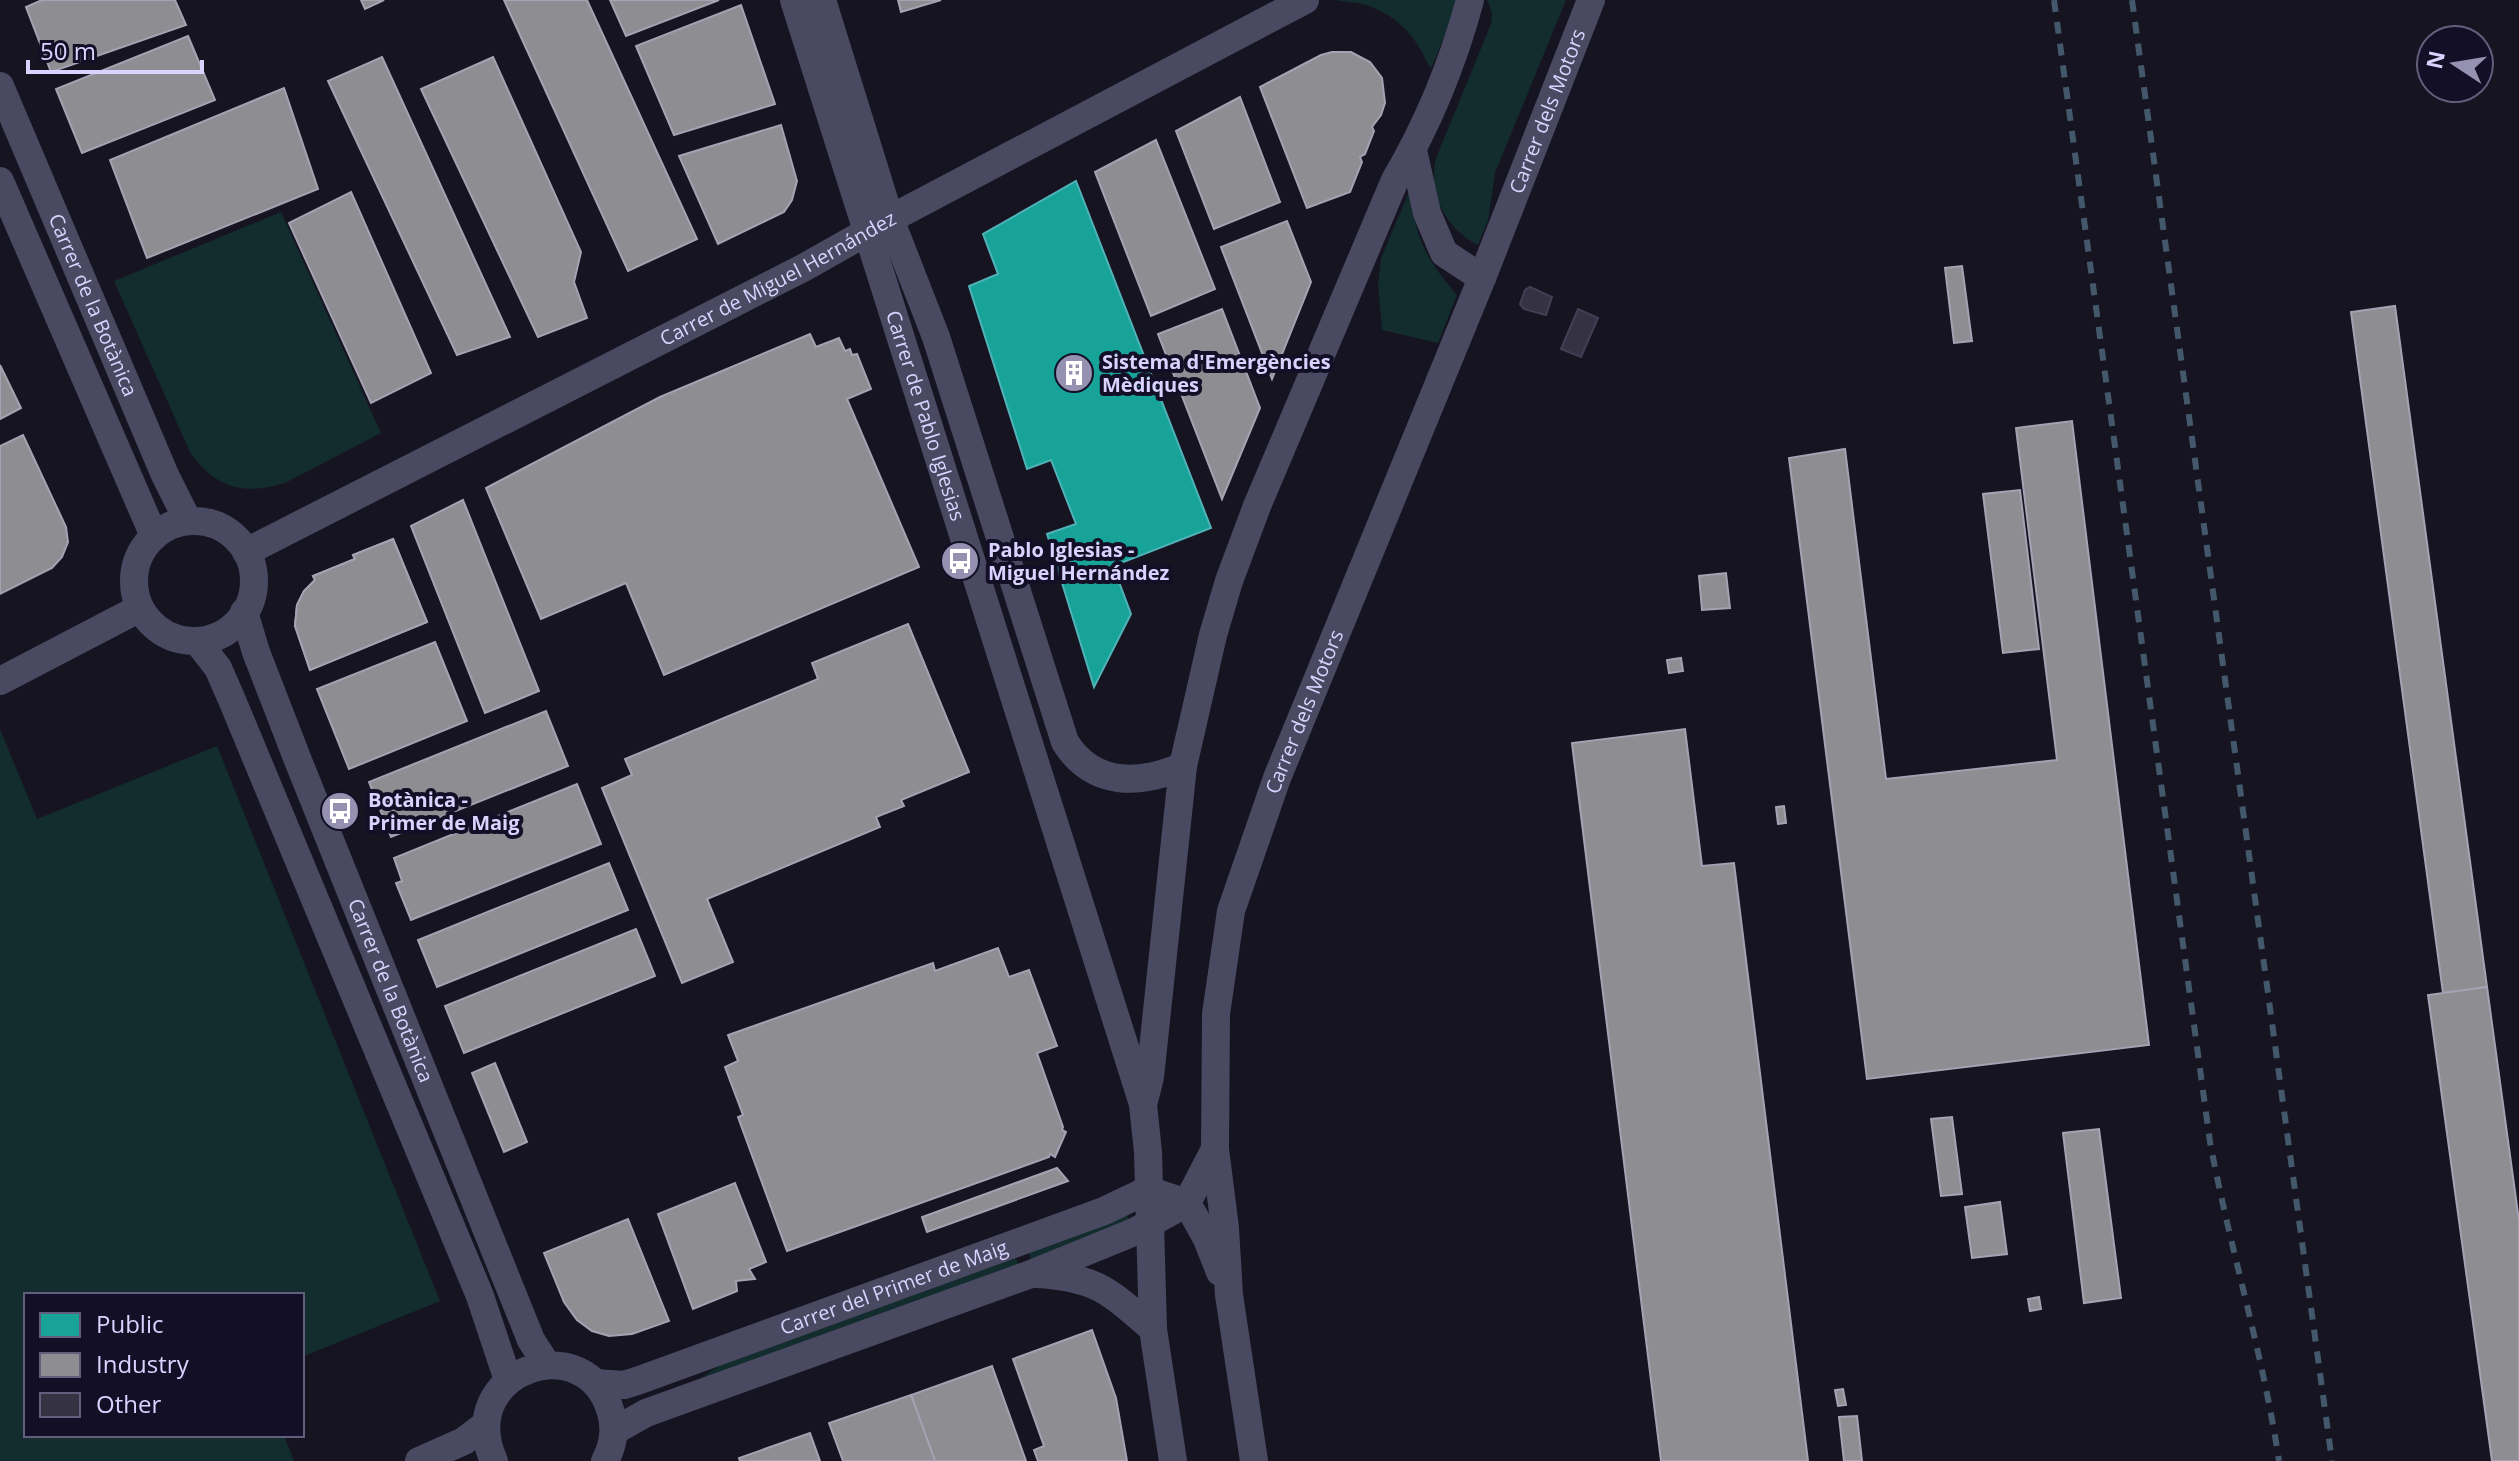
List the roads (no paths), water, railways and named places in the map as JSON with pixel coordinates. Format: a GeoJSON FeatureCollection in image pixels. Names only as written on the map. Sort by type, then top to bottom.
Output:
{"type":"FeatureCollection","features":[{"type":"Feature","properties":{"kind":"street","name":"Carrer de Pablo Iglesias"},"geometry":{"type":"LineString","coordinates":[[794,0],[878,226],[936,337],[1065,742],[1084,763],[1113,777],[1147,779],[1183,766]]}},
{"type":"Feature","properties":{"kind":"street","name":"Carrer de Pablo Iglesias"},"geometry":{"type":"LineString","coordinates":[[822,0],[907,350],[1143,1105]]}},
{"type":"Feature","properties":{"kind":"street","name":"Carrer de Miguel Hernández"},"geometry":{"type":"LineString","coordinates":[[246,552],[803,268],[1305,0]]}},
{"type":"Feature","properties":{"kind":"street"},"geometry":{"type":"LineString","coordinates":[[1173,1461],[1153,1329],[1148,1152],[1143,1105],[1150,1077],[1183,766],[1213,635],[1257,506],[1395,180],[1413,150],[1461,36],[1470,0]]}},
{"type":"Feature","properties":{"kind":"street"},"geometry":{"type":"LineString","coordinates":[[1574,48],[1579,0]]}},
{"type":"Feature","properties":{"kind":"street","name":"Carrer dels Motors"},"geometry":{"type":"LineString","coordinates":[[1254,1461],[1229,1295],[1225,1228],[1215,1149],[1216,1014],[1231,911],[1277,778],[1482,278],[1591,0]]}},
{"type":"Feature","properties":{"kind":"street","name":"Carrer de la Botànica"},"geometry":{"type":"LineString","coordinates":[[0,86],[165,475],[188,521]]}},
{"type":"Feature","properties":{"kind":"street"},"geometry":{"type":"LineString","coordinates":[[1413,150],[1427,213],[1444,253],[1482,278]]}},
{"type":"Feature","properties":{"kind":"street","name":"Carrer de la Botànica"},"geometry":{"type":"LineString","coordinates":[[0,181],[154,536]]}},
{"type":"Feature","properties":{"kind":"street"},"geometry":{"type":"LineString","coordinates":[[188,521],[216,525],[229,532],[246,552],[254,584],[251,599],[235,624],[223,633],[197,641],[183,640],[158,629],[140,608],[134,581],[135,566],[154,536],[172,525],[188,521]]}},
{"type":"Feature","properties":{"kind":"street"},"geometry":{"type":"LineString","coordinates":[[0,681],[140,608]]}},
{"type":"Feature","properties":{"kind":"street","name":"Carrer de la Botànica"},"geometry":{"type":"LineString","coordinates":[[244,612],[256,652],[299,763],[531,1340],[547,1365]]}},
{"type":"Feature","properties":{"kind":"street","name":"Carrer de la Botànica"},"geometry":{"type":"LineString","coordinates":[[197,641],[218,668],[238,715],[480,1296],[508,1380]]}},
{"type":"Feature","properties":{"kind":"street"},"geometry":{"type":"LineString","coordinates":[[1187,1203],[1215,1149]]}},
{"type":"Feature","properties":{"kind":"street"},"geometry":{"type":"LineString","coordinates":[[1148,1190],[1187,1203],[1207,1239],[1229,1295]]}},
{"type":"Feature","properties":{"kind":"street","name":"Carrer del Primer de Maig"},"geometry":{"type":"LineString","coordinates":[[595,1383],[624,1385],[637,1381],[1104,1211],[1148,1190]]}},
{"type":"Feature","properties":{"kind":"street","name":"Carrer del Primer de Maig"},"geometry":{"type":"LineString","coordinates":[[614,1431],[660,1408],[1031,1274],[1149,1224],[1187,1203]]}},
{"type":"Feature","properties":{"kind":"street","name":"Carrer del Primer de Maig"},"geometry":{"type":"LineString","coordinates":[[1031,1274],[1068,1276],[1102,1287],[1153,1329]]}},
{"type":"Feature","properties":{"kind":"street"},"geometry":{"type":"LineString","coordinates":[[494,1461],[488,1449],[485,1425],[490,1405],[508,1380],[526,1369],[547,1365],[572,1369],[595,1383],[609,1405],[614,1431],[605,1461]]}},
{"type":"Feature","properties":{"kind":"street"},"geometry":{"type":"LineString","coordinates":[[419,1461],[464,1441],[485,1425]]}},
{"type":"Feature","properties":{"kind":"railway"},"geometry":{"type":"LineString","coordinates":[[2054,0],[2210,1142],[2279,1461]]}},
{"type":"Feature","properties":{"kind":"railway"},"geometry":{"type":"LineString","coordinates":[[2132,0],[2332,1461]]}},
{"type":"Feature","properties":{"kind":"place","name":"Sistema d'Emergències Mèdiques"},"geometry":{"type":"Point","coordinates":[1074,373]}},
{"type":"Feature","properties":{"kind":"place","name":"Pablo Iglesias - Miguel Hernández"},"geometry":{"type":"Point","coordinates":[960,561]}},
{"type":"Feature","properties":{"kind":"place","name":"Botànica - Primer de Maig"},"geometry":{"type":"Point","coordinates":[340,811]}}]}
